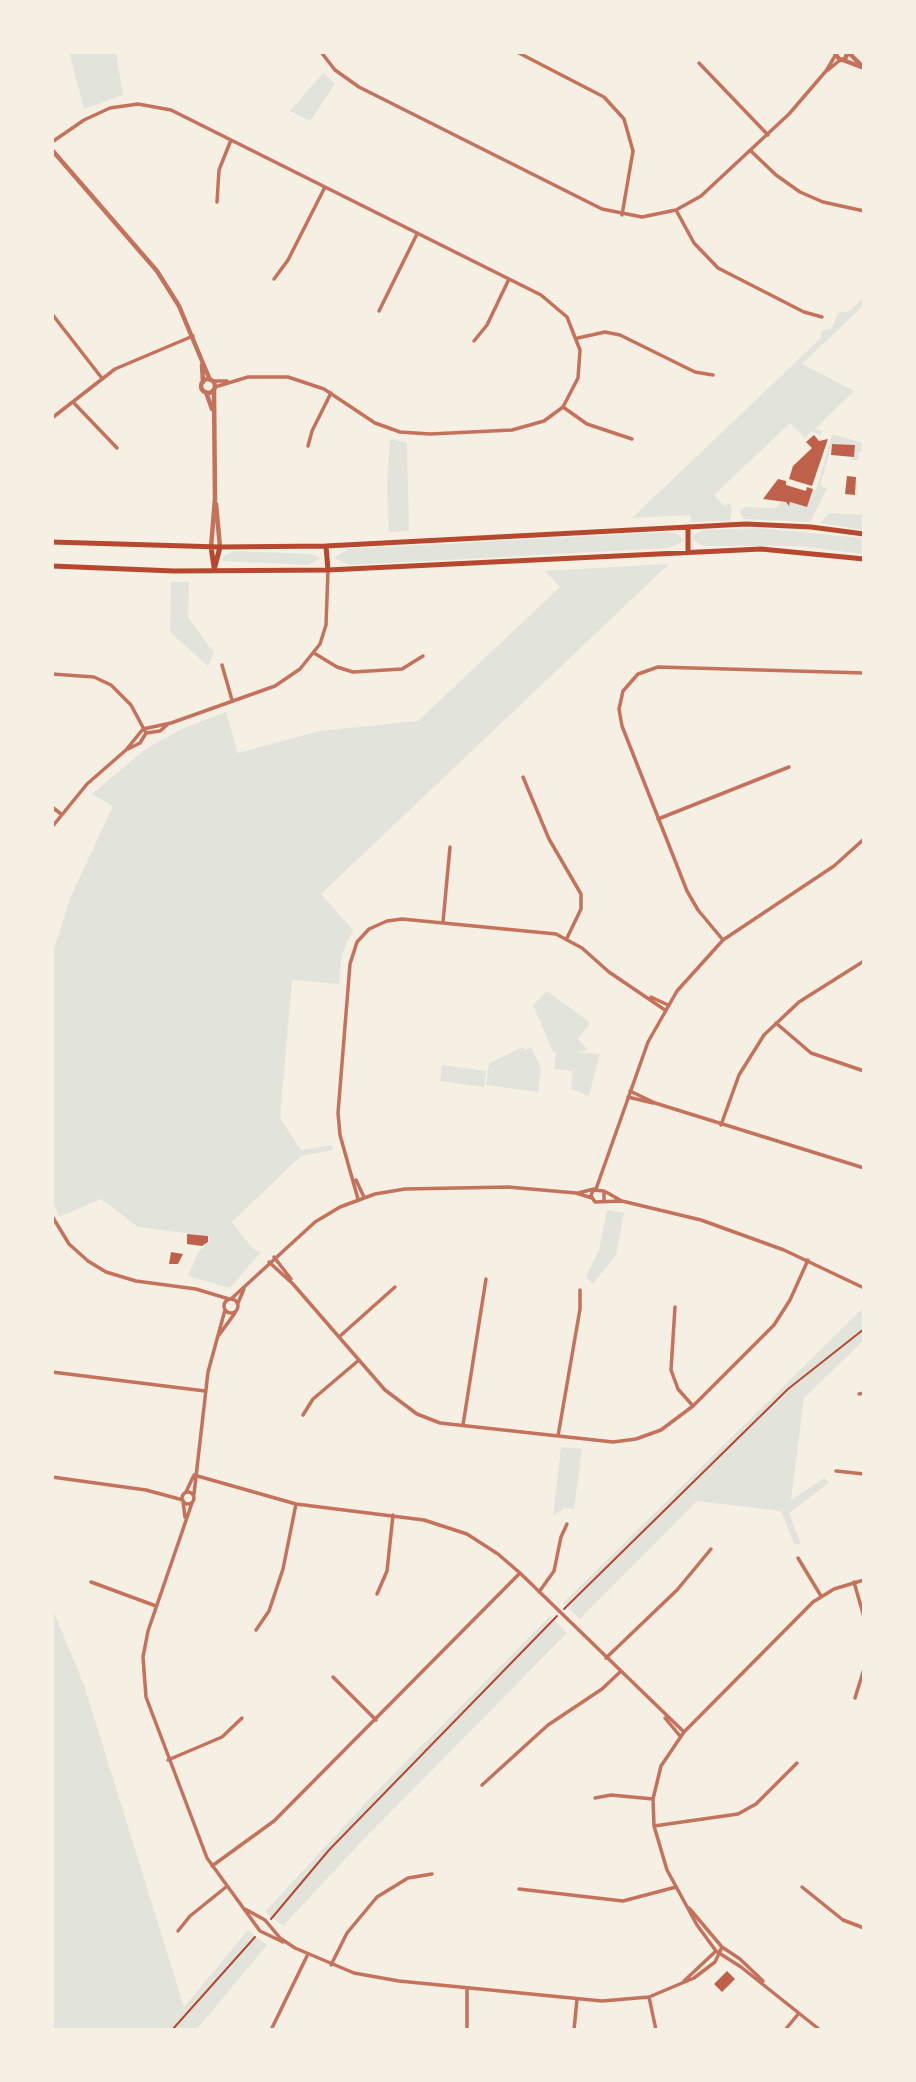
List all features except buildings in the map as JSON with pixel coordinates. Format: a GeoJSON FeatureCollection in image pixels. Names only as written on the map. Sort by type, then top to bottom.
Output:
{"type":"FeatureCollection","features":[{"type":"Feature","properties":{"kind":"main road"},"geometry":{"type":"LineString","coordinates":[[52,542],[211,547],[327,546],[775,524],[863,534]]}},
{"type":"Feature","properties":{"kind":"main road"},"geometry":{"type":"LineString","coordinates":[[688,527],[688,551]]}},
{"type":"Feature","properties":{"kind":"main road"},"geometry":{"type":"LineString","coordinates":[[327,546],[328,570]]}},
{"type":"Feature","properties":{"kind":"main road"},"geometry":{"type":"LineString","coordinates":[[211,547],[214,570]]}},
{"type":"Feature","properties":{"kind":"main road"},"geometry":{"type":"LineString","coordinates":[[214,570],[220,547]]}},
{"type":"Feature","properties":{"kind":"main road"},"geometry":{"type":"LineString","coordinates":[[52,566],[328,570],[688,551],[784,549],[863,559]]}},
{"type":"Feature","properties":{"kind":"street"},"geometry":{"type":"LineString","coordinates":[[321,52],[335,70],[359,87],[576,196],[622,215],[649,217],[676,210],[701,196],[768,135],[826,71],[848,53],[863,68]]}},
{"type":"Feature","properties":{"kind":"street"},"geometry":{"type":"LineString","coordinates":[[517,52],[604,97],[624,120],[631,136],[633,161],[622,215]]}},
{"type":"Feature","properties":{"kind":"street"},"geometry":{"type":"LineString","coordinates":[[826,71],[835,54],[842,60],[863,68]]}},
{"type":"Feature","properties":{"kind":"street"},"geometry":{"type":"LineString","coordinates":[[699,62],[768,135]]}},
{"type":"Feature","properties":{"kind":"street"},"geometry":{"type":"LineString","coordinates":[[52,142],[98,113],[138,104],[171,110],[509,279],[559,308],[578,338],[581,359],[579,378],[563,407],[544,421],[524,428],[415,434],[374,423],[331,393],[288,377],[262,376],[203,382]]}},
{"type":"Feature","properties":{"kind":"street"},"geometry":{"type":"LineString","coordinates":[[217,202],[219,170],[231,140]]}},
{"type":"Feature","properties":{"kind":"street"},"geometry":{"type":"LineString","coordinates":[[52,150],[157,271],[179,306],[212,380],[215,499],[220,547]]}},
{"type":"Feature","properties":{"kind":"street"},"geometry":{"type":"LineString","coordinates":[[751,151],[767,168],[800,192],[823,202],[863,211]]}},
{"type":"Feature","properties":{"kind":"street"},"geometry":{"type":"LineString","coordinates":[[274,279],[288,260],[325,187]]}},
{"type":"Feature","properties":{"kind":"street"},"geometry":{"type":"LineString","coordinates":[[676,210],[694,243],[718,268],[804,312],[822,317]]}},
{"type":"Feature","properties":{"kind":"street"},"geometry":{"type":"LineString","coordinates":[[379,311],[418,233]]}},
{"type":"Feature","properties":{"kind":"street"},"geometry":{"type":"LineString","coordinates":[[474,341],[487,325],[509,279]]}},
{"type":"Feature","properties":{"kind":"street"},"geometry":{"type":"LineString","coordinates":[[52,314],[102,377]]}},
{"type":"Feature","properties":{"kind":"street"},"geometry":{"type":"LineString","coordinates":[[578,338],[605,332],[620,335],[695,372],[713,375]]}},
{"type":"Feature","properties":{"kind":"street"},"geometry":{"type":"LineString","coordinates":[[52,418],[102,377],[125,363],[193,336]]}},
{"type":"Feature","properties":{"kind":"street"},"geometry":{"type":"LineString","coordinates":[[202,360],[203,382],[213,414]]}},
{"type":"Feature","properties":{"kind":"street"},"geometry":{"type":"LineString","coordinates":[[206,392],[233,381]]}},
{"type":"Feature","properties":{"kind":"street"},"geometry":{"type":"LineString","coordinates":[[308,446],[312,431],[331,393]]}},
{"type":"Feature","properties":{"kind":"street"},"geometry":{"type":"LineString","coordinates":[[73,402],[117,448]]}},
{"type":"Feature","properties":{"kind":"street"},"geometry":{"type":"LineString","coordinates":[[563,407],[587,424],[632,439]]}},
{"type":"Feature","properties":{"kind":"street"},"geometry":{"type":"LineString","coordinates":[[211,547],[215,499]]}},
{"type":"Feature","properties":{"kind":"street"},"geometry":{"type":"LineString","coordinates":[[52,827],[87,784],[145,731],[284,681],[314,653],[328,615],[328,570]]}},
{"type":"Feature","properties":{"kind":"street"},"geometry":{"type":"LineString","coordinates":[[314,653],[337,667],[353,672],[402,669],[423,656]]}},
{"type":"Feature","properties":{"kind":"street"},"geometry":{"type":"LineString","coordinates":[[222,665],[232,700]]}},
{"type":"Feature","properties":{"kind":"street"},"geometry":{"type":"LineString","coordinates":[[723,940],[692,901],[658,818],[619,717],[623,691],[638,674],[652,668],[863,673]]}},
{"type":"Feature","properties":{"kind":"street"},"geometry":{"type":"LineString","coordinates":[[52,674],[94,677],[111,685],[126,697],[145,731]]}},
{"type":"Feature","properties":{"kind":"street"},"geometry":{"type":"LineString","coordinates":[[658,818],[789,767]]}},
{"type":"Feature","properties":{"kind":"street"},"geometry":{"type":"LineString","coordinates":[[523,778],[549,839],[581,894],[581,909],[567,939]]}},
{"type":"Feature","properties":{"kind":"street"},"geometry":{"type":"LineString","coordinates":[[52,807],[61,814]]}},
{"type":"Feature","properties":{"kind":"street"},"geometry":{"type":"LineString","coordinates":[[592,1198],[603,1174],[648,1042],[668,1005],[698,965],[723,940],[834,866],[863,839]]}},
{"type":"Feature","properties":{"kind":"street"},"geometry":{"type":"LineString","coordinates":[[443,922],[450,847]]}},
{"type":"Feature","properties":{"kind":"street"},"geometry":{"type":"LineString","coordinates":[[361,1198],[340,1135],[338,1113],[352,957],[358,942],[369,929],[387,920],[535,930],[567,939],[665,1010]]}},
{"type":"Feature","properties":{"kind":"street"},"geometry":{"type":"LineString","coordinates":[[721,1125],[738,1076],[754,1048],[799,1002],[863,961]]}},
{"type":"Feature","properties":{"kind":"street"},"geometry":{"type":"LineString","coordinates":[[643,993],[668,1005]]}},
{"type":"Feature","properties":{"kind":"street"},"geometry":{"type":"LineString","coordinates":[[776,1023],[811,1054],[863,1071]]}},
{"type":"Feature","properties":{"kind":"street"},"geometry":{"type":"LineString","coordinates":[[630,1091],[655,1103]]}},
{"type":"Feature","properties":{"kind":"street"},"geometry":{"type":"LineString","coordinates":[[628,1097],[863,1168]]}},
{"type":"Feature","properties":{"kind":"street"},"geometry":{"type":"LineString","coordinates":[[603,1174],[604,1201]]}},
{"type":"Feature","properties":{"kind":"street"},"geometry":{"type":"LineString","coordinates":[[722,1947],[682,1983],[649,1997],[614,2002],[381,1979],[331,1965],[260,1931],[226,1887],[200,1844],[168,1760],[144,1684],[145,1644],[192,1503],[205,1391],[225,1308],[230,1299],[315,1222],[361,1198],[419,1188],[508,1187],[576,1193],[592,1198],[597,1203],[622,1201],[701,1220],[808,1260],[863,1287]]}},
{"type":"Feature","properties":{"kind":"street"},"geometry":{"type":"LineString","coordinates":[[576,1193],[604,1190],[622,1201]]}},
{"type":"Feature","properties":{"kind":"street"},"geometry":{"type":"LineString","coordinates":[[52,1216],[69,1244],[106,1272],[238,1303]]}},
{"type":"Feature","properties":{"kind":"street"},"geometry":{"type":"LineString","coordinates":[[274,1257],[293,1284],[359,1360],[407,1409],[428,1419],[463,1425],[613,1442],[636,1439],[673,1423],[693,1406],[774,1325],[790,1300],[808,1260]]}},
{"type":"Feature","properties":{"kind":"street"},"geometry":{"type":"LineString","coordinates":[[269,1262],[293,1284]]}},
{"type":"Feature","properties":{"kind":"street"},"geometry":{"type":"LineString","coordinates":[[463,1425],[486,1279]]}},
{"type":"Feature","properties":{"kind":"street"},"geometry":{"type":"LineString","coordinates":[[215,1343],[236,1312],[245,1287]]}},
{"type":"Feature","properties":{"kind":"street"},"geometry":{"type":"LineString","coordinates":[[339,1337],[395,1287]]}},
{"type":"Feature","properties":{"kind":"street"},"geometry":{"type":"LineString","coordinates":[[558,1436],[580,1309],[580,1290]]}},
{"type":"Feature","properties":{"kind":"street"},"geometry":{"type":"LineString","coordinates":[[212,1295],[225,1308],[236,1312]]}},
{"type":"Feature","properties":{"kind":"street"},"geometry":{"type":"LineString","coordinates":[[675,1307],[671,1370],[678,1389],[693,1406]]}},
{"type":"Feature","properties":{"kind":"street"},"geometry":{"type":"LineString","coordinates":[[303,1415],[313,1399],[359,1360]]}},
{"type":"Feature","properties":{"kind":"street"},"geometry":{"type":"LineString","coordinates":[[52,1372],[205,1391]]}},
{"type":"Feature","properties":{"kind":"street"},"geometry":{"type":"LineString","coordinates":[[836,1471],[863,1474]]}},
{"type":"Feature","properties":{"kind":"street"},"geometry":{"type":"LineString","coordinates":[[185,1519],[184,1497],[194,1475]]}},
{"type":"Feature","properties":{"kind":"street"},"geometry":{"type":"LineString","coordinates":[[194,1475],[296,1504],[440,1524],[467,1534],[498,1554],[520,1573],[682,1734]]}},
{"type":"Feature","properties":{"kind":"street"},"geometry":{"type":"LineString","coordinates":[[52,1477],[169,1494],[184,1497],[192,1503]]}},
{"type":"Feature","properties":{"kind":"street"},"geometry":{"type":"LineString","coordinates":[[184,1497],[194,1494]]}},
{"type":"Feature","properties":{"kind":"street"},"geometry":{"type":"LineString","coordinates":[[256,1630],[269,1611],[279,1580],[296,1504]]}},
{"type":"Feature","properties":{"kind":"street"},"geometry":{"type":"LineString","coordinates":[[377,1594],[387,1571],[393,1516]]}},
{"type":"Feature","properties":{"kind":"street"},"geometry":{"type":"LineString","coordinates":[[539,1592],[554,1571],[561,1537],[567,1524]]}},
{"type":"Feature","properties":{"kind":"street"},"geometry":{"type":"LineString","coordinates":[[606,1658],[677,1590],[711,1549]]}},
{"type":"Feature","properties":{"kind":"street"},"geometry":{"type":"LineString","coordinates":[[798,1558],[821,1596]]}},
{"type":"Feature","properties":{"kind":"street"},"geometry":{"type":"LineString","coordinates":[[212,1866],[274,1821],[520,1573]]}},
{"type":"Feature","properties":{"kind":"street"},"geometry":{"type":"LineString","coordinates":[[820,2029],[718,1953],[685,1904],[661,1853],[654,1826],[653,1799],[661,1766],[682,1734],[821,1596],[863,1580]]}},
{"type":"Feature","properties":{"kind":"street"},"geometry":{"type":"LineString","coordinates":[[91,1582],[156,1606]]}},
{"type":"Feature","properties":{"kind":"street"},"geometry":{"type":"LineString","coordinates":[[854,1582],[863,1617]]}},
{"type":"Feature","properties":{"kind":"street"},"geometry":{"type":"LineString","coordinates":[[855,1698],[863,1669]]}},
{"type":"Feature","properties":{"kind":"street"},"geometry":{"type":"LineString","coordinates":[[482,1785],[548,1725],[602,1689],[620,1672]]}},
{"type":"Feature","properties":{"kind":"street"},"geometry":{"type":"LineString","coordinates":[[333,1677],[376,1720]]}},
{"type":"Feature","properties":{"kind":"street"},"geometry":{"type":"LineString","coordinates":[[168,1760],[212,1742],[242,1718]]}},
{"type":"Feature","properties":{"kind":"street"},"geometry":{"type":"LineString","coordinates":[[654,1826],[738,1814],[756,1804],[797,1763]]}},
{"type":"Feature","properties":{"kind":"street"},"geometry":{"type":"LineString","coordinates":[[596,1798],[611,1795],[653,1799]]}},
{"type":"Feature","properties":{"kind":"street"},"geometry":{"type":"LineString","coordinates":[[331,1965],[347,1933],[377,1897],[408,1878],[432,1874]]}},
{"type":"Feature","properties":{"kind":"street"},"geometry":{"type":"LineString","coordinates":[[178,1931],[190,1916],[226,1887]]}},
{"type":"Feature","properties":{"kind":"street"},"geometry":{"type":"LineString","coordinates":[[519,1889],[623,1901],[676,1887]]}},
{"type":"Feature","properties":{"kind":"street"},"geometry":{"type":"LineString","coordinates":[[802,1887],[843,1920],[863,1928]]}},
{"type":"Feature","properties":{"kind":"street"},"geometry":{"type":"LineString","coordinates":[[685,1904],[722,1947],[740,1959],[772,1991]]}},
{"type":"Feature","properties":{"kind":"street"},"geometry":{"type":"LineString","coordinates":[[245,1909],[268,1922],[285,1943]]}},
{"type":"Feature","properties":{"kind":"street"},"geometry":{"type":"LineString","coordinates":[[271,2029],[308,1955]]}},
{"type":"Feature","properties":{"kind":"street"},"geometry":{"type":"LineString","coordinates":[[467,1988],[467,2029]]}},
{"type":"Feature","properties":{"kind":"street"},"geometry":{"type":"LineString","coordinates":[[649,1997],[656,2029]]}},
{"type":"Feature","properties":{"kind":"street"},"geometry":{"type":"LineString","coordinates":[[574,2029],[577,1999]]}},
{"type":"Feature","properties":{"kind":"street"},"geometry":{"type":"LineString","coordinates":[[785,2029],[799,2013]]}},
{"type":"Feature","properties":{"kind":"path"},"geometry":{"type":"LineString","coordinates":[[268,1922],[284,1899],[329,1850],[560,1613],[788,1389],[863,1329]]}},
{"type":"Feature","properties":{"kind":"path"},"geometry":{"type":"LineString","coordinates":[[172,2029],[260,1931]]}},
{"type":"Feature","properties":{"kind":"shaded area"},"geometry":{"type":"Polygon","coordinates":[[[69,52],[116,53],[123,95],[84,109],[69,52]]]}},
{"type":"Feature","properties":{"kind":"shaded area"},"geometry":{"type":"Polygon","coordinates":[[[323,73],[335,84],[310,121],[290,111],[323,73]]]}},
{"type":"Feature","properties":{"kind":"shaded area"},"geometry":{"type":"Polygon","coordinates":[[[863,298],[863,306],[802,364],[854,391],[815,429],[823,431],[820,435],[812,431],[805,438],[790,423],[714,495],[724,506],[730,503],[730,521],[691,522],[690,515],[632,518],[822,337],[821,331],[832,328],[838,313],[850,311],[863,298]]]}},
{"type":"Feature","properties":{"kind":"shaded area"},"geometry":{"type":"Polygon","coordinates":[[[832,434],[863,443],[863,452],[859,452],[858,460],[851,460],[855,445],[832,444],[820,486],[827,488],[810,522],[743,519],[740,511],[744,507],[776,508],[782,501],[789,506],[790,502],[807,507],[812,490],[816,490],[832,434]]]}},
{"type":"Feature","properties":{"kind":"shaded area"},"geometry":{"type":"Polygon","coordinates":[[[390,439],[407,443],[409,531],[389,532],[387,489],[390,439]]]}},
{"type":"Feature","properties":{"kind":"shaded area"},"geometry":{"type":"Polygon","coordinates":[[[829,513],[862,515],[863,530],[820,523],[829,513]]]}},
{"type":"Feature","properties":{"kind":"shaded area"},"geometry":{"type":"Polygon","coordinates":[[[759,528],[863,538],[863,554],[799,546],[704,546],[693,540],[694,534],[704,530],[759,528]]]}},
{"type":"Feature","properties":{"kind":"shaded area"},"geometry":{"type":"Polygon","coordinates":[[[666,532],[678,534],[684,541],[669,548],[349,565],[334,558],[348,549],[666,532]]]}},
{"type":"Feature","properties":{"kind":"shaded area"},"geometry":{"type":"Polygon","coordinates":[[[234,551],[312,554],[320,558],[308,565],[222,561],[224,556],[234,551]]]}},
{"type":"Feature","properties":{"kind":"shaded area"},"geometry":{"type":"Polygon","coordinates":[[[669,564],[321,894],[353,930],[342,954],[339,984],[292,980],[280,1118],[301,1150],[332,1145],[333,1150],[301,1156],[232,1222],[253,1249],[261,1252],[230,1288],[188,1276],[199,1251],[209,1242],[209,1236],[138,1227],[101,1199],[59,1217],[52,1199],[53,952],[71,896],[113,806],[92,794],[147,748],[184,728],[226,712],[238,753],[319,731],[418,721],[560,587],[545,571],[669,564]]]}},
{"type":"Feature","properties":{"kind":"shaded area"},"geometry":{"type":"Polygon","coordinates":[[[171,582],[189,582],[188,617],[214,653],[208,666],[170,632],[171,582]]]}},
{"type":"Feature","properties":{"kind":"shaded area"},"geometry":{"type":"Polygon","coordinates":[[[547,991],[591,1023],[578,1039],[588,1050],[576,1052],[600,1054],[589,1096],[571,1089],[573,1071],[554,1069],[556,1053],[559,1053],[553,1052],[533,1005],[547,991]]]}},
{"type":"Feature","properties":{"kind":"shaded area"},"geometry":{"type":"Polygon","coordinates":[[[523,1047],[525,1050],[531,1047],[541,1069],[538,1092],[486,1085],[489,1063],[523,1047]]]}},
{"type":"Feature","properties":{"kind":"shaded area"},"geometry":{"type":"Polygon","coordinates":[[[442,1065],[486,1071],[484,1087],[440,1081],[442,1065]]]}},
{"type":"Feature","properties":{"kind":"shaded area"},"geometry":{"type":"Polygon","coordinates":[[[607,1210],[624,1213],[616,1255],[593,1284],[586,1277],[599,1250],[607,1210]]]}},
{"type":"Feature","properties":{"kind":"shaded area"},"geometry":{"type":"Polygon","coordinates":[[[863,1308],[863,1341],[804,1398],[791,1500],[824,1478],[829,1483],[789,1513],[801,1544],[794,1544],[781,1511],[697,1501],[580,1619],[563,1603],[863,1308]]]}},
{"type":"Feature","properties":{"kind":"shaded area"},"geometry":{"type":"Polygon","coordinates":[[[561,1447],[582,1449],[574,1509],[565,1508],[553,1516],[561,1447]]]}},
{"type":"Feature","properties":{"kind":"shaded area"},"geometry":{"type":"Polygon","coordinates":[[[52,1608],[84,1685],[184,2007],[248,1930],[267,1945],[197,2029],[53,2029],[52,1608]]]}},
{"type":"Feature","properties":{"kind":"shaded area"},"geometry":{"type":"Polygon","coordinates":[[[550,1616],[567,1633],[361,1842],[283,1926],[265,1912],[369,1799],[550,1616]]]}}]}
